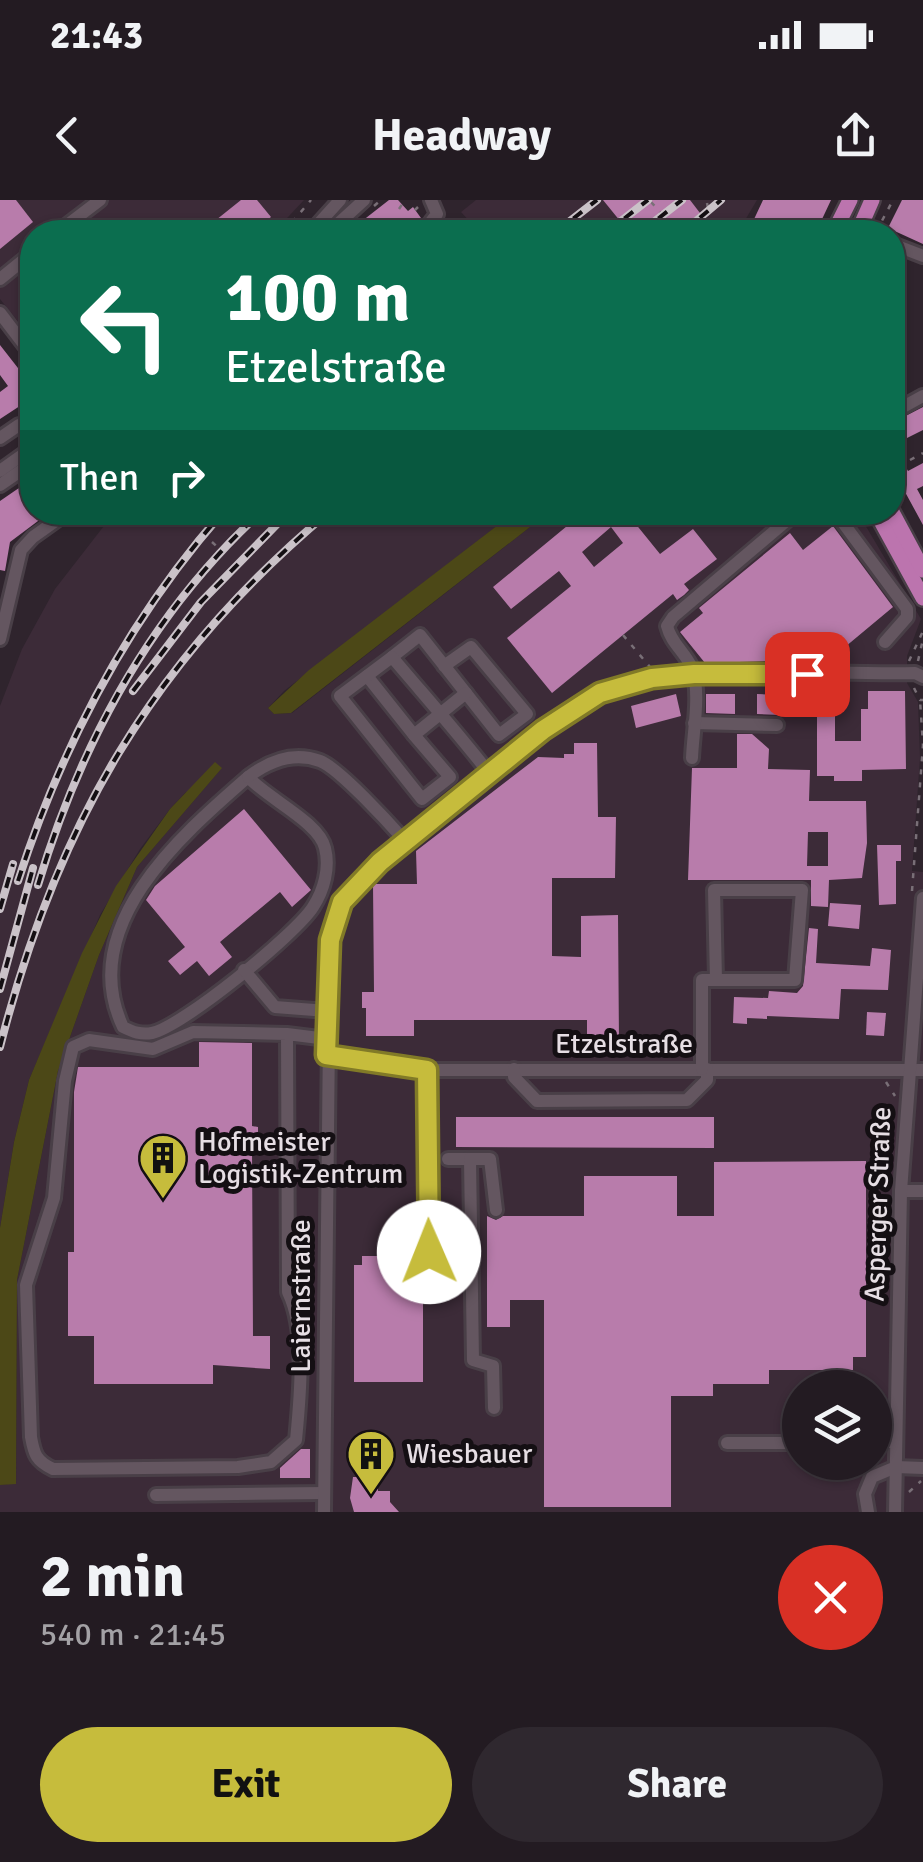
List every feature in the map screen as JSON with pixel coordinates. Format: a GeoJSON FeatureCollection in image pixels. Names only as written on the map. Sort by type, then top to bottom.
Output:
{"type":"FeatureCollection","features":[{"type":"Feature","properties":{"kind":"main road"},"geometry":{"type":"LineString","coordinates":[[883,525],[923,598]]}},
{"type":"Feature","properties":{"kind":"main road"},"geometry":{"type":"LineString","coordinates":[[899,525],[923,569]]}},
{"type":"Feature","properties":{"kind":"street"},"geometry":{"type":"LineString","coordinates":[[74,220],[100,200]]}},
{"type":"Feature","properties":{"kind":"street"},"geometry":{"type":"LineString","coordinates":[[322,220],[340,200]]}},
{"type":"Feature","properties":{"kind":"street"},"geometry":{"type":"LineString","coordinates":[[343,220],[364,200]]}},
{"type":"Feature","properties":{"kind":"street"},"geometry":{"type":"LineString","coordinates":[[421,205],[437,214],[432,220]]}},
{"type":"Feature","properties":{"kind":"street"},"geometry":{"type":"LineString","coordinates":[[0,279],[20,263]]}},
{"type":"Feature","properties":{"kind":"street"},"geometry":{"type":"LineString","coordinates":[[0,313],[20,339]]}},
{"type":"Feature","properties":{"kind":"street"},"geometry":{"type":"LineString","coordinates":[[0,438],[18,424]]}},
{"type":"Feature","properties":{"kind":"street"},"geometry":{"type":"LineString","coordinates":[[0,639],[21,550],[49,525]]}},
{"type":"Feature","properties":{"kind":"street"},"geometry":{"type":"LineString","coordinates":[[692,758],[694,674],[687,658],[670,638],[667,626],[783,525]]}},
{"type":"Feature","properties":{"kind":"street"},"geometry":{"type":"LineString","coordinates":[[844,525],[906,609],[907,617],[884,642]]}},
{"type":"Feature","properties":{"kind":"street"},"geometry":{"type":"LineString","coordinates":[[367,676],[450,777],[422,799],[340,696],[420,635],[444,666],[466,694],[499,735],[527,714],[471,646],[444,666]]}},
{"type":"Feature","properties":{"kind":"street"},"geometry":{"type":"LineString","coordinates":[[392,657],[488,773]]}},
{"type":"Feature","properties":{"kind":"street","name":"Laiernstraße"},"geometry":{"type":"LineString","coordinates":[[324,1512],[330,940],[334,918],[352,889],[488,773],[575,706],[600,693],[652,678],[694,674],[920,672]]}},
{"type":"Feature","properties":{"kind":"street"},"geometry":{"type":"LineString","coordinates":[[414,735],[466,694]]}},
{"type":"Feature","properties":{"kind":"street"},"geometry":{"type":"LineString","coordinates":[[694,723],[777,725]]}},
{"type":"Feature","properties":{"kind":"street"},"geometry":{"type":"LineString","coordinates":[[248,777],[264,794],[318,833],[325,846],[324,886],[298,928],[189,1014],[151,1033],[136,1034],[123,1027],[114,1008],[110,960],[116,938],[139,891],[156,867],[206,813],[248,777],[266,762],[282,758],[321,761],[378,810],[405,841]]}},
{"type":"Feature","properties":{"kind":"street"},"geometry":{"type":"LineString","coordinates":[[514,1069],[514,1077],[537,1102],[687,1100],[707,1080],[702,980],[716,980],[796,980],[802,890],[714,890],[716,980]]}},
{"type":"Feature","properties":{"kind":"street","name":"Asperger Straße"},"geometry":{"type":"LineString","coordinates":[[895,1512],[901,1191],[916,1070],[920,901]]}},
{"type":"Feature","properties":{"kind":"street"},"geometry":{"type":"LineString","coordinates":[[244,970],[274,1008],[327,1010]]}},
{"type":"Feature","properties":{"kind":"street"},"geometry":{"type":"LineString","coordinates":[[286,1034],[288,1292],[296,1309],[300,1395],[296,1440],[271,1462],[238,1467],[52,1469],[42,1464],[34,1456],[30,1436],[26,1285],[54,1198],[65,1081],[74,1046],[89,1040],[153,1049],[193,1032],[286,1034],[326,1039]]}},
{"type":"Feature","properties":{"kind":"street","name":"Etzelstraße"},"geometry":{"type":"LineString","coordinates":[[326,1055],[427,1070],[916,1070]]}},
{"type":"Feature","properties":{"kind":"street"},"geometry":{"type":"LineString","coordinates":[[427,1070],[429,1252]]}},
{"type":"Feature","properties":{"kind":"street"},"geometry":{"type":"LineString","coordinates":[[448,1159],[490,1160],[496,1210]]}},
{"type":"Feature","properties":{"kind":"street"},"geometry":{"type":"LineString","coordinates":[[470,1159],[473,1360],[493,1366],[494,1408]]}},
{"type":"Feature","properties":{"kind":"street"},"geometry":{"type":"LineString","coordinates":[[901,1191],[923,1191]]}},
{"type":"Feature","properties":{"kind":"street"},"geometry":{"type":"LineString","coordinates":[[727,1443],[782,1443]]}},
{"type":"Feature","properties":{"kind":"street"},"geometry":{"type":"LineString","coordinates":[[868,1512],[867,1482],[877,1474],[896,1467],[923,1468]]}},
{"type":"Feature","properties":{"kind":"street"},"geometry":{"type":"LineString","coordinates":[[156,1496],[324,1493]]}},
{"type":"Feature","properties":{"kind":"path"},"geometry":{"type":"LineString","coordinates":[[294,220],[311,200]]}},
{"type":"Feature","properties":{"kind":"path"},"geometry":{"type":"LineString","coordinates":[[399,209],[405,200]]}},
{"type":"Feature","properties":{"kind":"path"},"geometry":{"type":"LineString","coordinates":[[876,220],[893,200]]}},
{"type":"Feature","properties":{"kind":"path"},"geometry":{"type":"LineString","coordinates":[[651,202],[661,213]]}},
{"type":"Feature","properties":{"kind":"path"},"geometry":{"type":"LineString","coordinates":[[910,460],[923,453]]}},
{"type":"Feature","properties":{"kind":"path"},"geometry":{"type":"LineString","coordinates":[[212,542],[224,552]]}},
{"type":"Feature","properties":{"kind":"path"},"geometry":{"type":"LineString","coordinates":[[623,635],[650,666],[652,678]]}},
{"type":"Feature","properties":{"kind":"path"},"geometry":{"type":"LineString","coordinates":[[920,672],[917,658],[923,639]]}},
{"type":"Feature","properties":{"kind":"path"},"geometry":{"type":"LineString","coordinates":[[920,700],[920,901]]}},
{"type":"Feature","properties":{"kind":"path"},"geometry":{"type":"LineString","coordinates":[[904,1496],[923,1479]]}},
{"type":"Feature","properties":{"kind":"shaded area"},"geometry":{"type":"Polygon","coordinates":[[[0,200],[304,200],[285,220],[20,220],[20,324],[0,299],[0,200]]]}},
{"type":"Feature","properties":{"kind":"shaded area"},"geometry":{"type":"Polygon","coordinates":[[[476,200],[757,200],[745,220],[468,220],[461,212],[476,200]]]}},
{"type":"Feature","properties":{"kind":"shaded area"},"geometry":{"type":"Polygon","coordinates":[[[105,525],[498,525],[284,691],[268,708],[274,714],[292,713],[533,525],[865,525],[921,619],[907,656],[907,683],[918,702],[920,758],[912,871],[923,872],[923,1512],[0,1512],[0,1485],[16,1483],[17,1280],[58,1071],[99,955],[137,867],[221,769],[185,793],[170,809],[100,915],[29,1080],[0,1228],[0,706],[22,649],[55,589],[105,525]]]}},
{"type":"Feature","properties":{"kind":"shaded area"},"geometry":{"type":"Polygon","coordinates":[[[498,525],[533,525],[291,713],[274,714],[268,708],[309,670],[498,525]]]}},
{"type":"Feature","properties":{"kind":"shaded area"},"geometry":{"type":"Polygon","coordinates":[[[215,762],[222,768],[137,867],[99,955],[58,1071],[17,1280],[16,1484],[0,1485],[0,1228],[29,1080],[82,953],[116,886],[170,809],[215,762]]]}},
{"type":"Feature","properties":{"kind":"building"},"geometry":{"type":"Polygon","coordinates":[[[0,200],[16,200],[31,220],[20,220],[20,233],[0,249],[0,200]]]}},
{"type":"Feature","properties":{"kind":"building"},"geometry":{"type":"Polygon","coordinates":[[[241,200],[257,200],[271,217],[267,220],[216,220],[241,200]]]}},
{"type":"Feature","properties":{"kind":"building"},"geometry":{"type":"Polygon","coordinates":[[[389,200],[398,200],[408,211],[413,207],[421,218],[420,220],[363,220],[389,200]]]}},
{"type":"Feature","properties":{"kind":"building"},"geometry":{"type":"Polygon","coordinates":[[[603,200],[690,200],[700,213],[692,220],[619,220],[603,200]]]}},
{"type":"Feature","properties":{"kind":"building"},"geometry":{"type":"Polygon","coordinates":[[[763,200],[831,200],[822,220],[754,220],[763,200]]]}},
{"type":"Feature","properties":{"kind":"building"},"geometry":{"type":"Polygon","coordinates":[[[902,200],[923,200],[923,244],[905,236],[905,220],[892,220],[902,200]]]}},
{"type":"Feature","properties":{"kind":"building"},"geometry":{"type":"Polygon","coordinates":[[[0,345],[20,371],[20,406],[0,419],[0,392],[8,386],[0,375],[0,345]]]}},
{"type":"Feature","properties":{"kind":"building"},"geometry":{"type":"Polygon","coordinates":[[[923,407],[923,430],[905,439],[905,416],[923,407]]]}},
{"type":"Feature","properties":{"kind":"building"},"geometry":{"type":"Polygon","coordinates":[[[923,463],[923,486],[917,489],[923,500],[923,525],[905,492],[905,466],[908,471],[923,463]]]}},
{"type":"Feature","properties":{"kind":"building"},"geometry":{"type":"Polygon","coordinates":[[[20,487],[20,525],[33,525],[10,542],[5,571],[0,570],[0,501],[20,487]]]}},
{"type":"Feature","properties":{"kind":"building"},"geometry":{"type":"Polygon","coordinates":[[[568,525],[637,525],[660,554],[693,529],[717,559],[684,584],[689,590],[684,595],[677,600],[673,594],[552,693],[507,638],[571,586],[559,571],[511,609],[493,587],[568,525]],[[611,527],[582,552],[594,567],[623,543],[611,527]]]}},
{"type":"Feature","properties":{"kind":"building"},"geometry":{"type":"Polygon","coordinates":[[[833,526],[893,607],[833,657],[814,635],[814,662],[791,661],[784,652],[773,661],[705,663],[680,632],[703,613],[699,608],[790,533],[803,550],[833,526]]]}},
{"type":"Feature","properties":{"kind":"building"},"geometry":{"type":"Polygon","coordinates":[[[817,686],[846,687],[845,708],[835,707],[835,741],[861,741],[861,709],[868,709],[868,691],[905,691],[906,769],[862,770],[862,781],[834,781],[834,776],[817,776],[817,686]]]}},
{"type":"Feature","properties":{"kind":"building"},"geometry":{"type":"Polygon","coordinates":[[[676,694],[681,716],[636,728],[631,706],[676,694]]]}},
{"type":"Feature","properties":{"kind":"building"},"geometry":{"type":"Polygon","coordinates":[[[706,694],[735,694],[735,714],[706,713],[706,694]]]}},
{"type":"Feature","properties":{"kind":"building"},"geometry":{"type":"Polygon","coordinates":[[[757,694],[779,695],[779,715],[757,714],[757,694]]]}},
{"type":"Feature","properties":{"kind":"building"},"geometry":{"type":"Polygon","coordinates":[[[737,734],[752,734],[769,749],[768,769],[810,770],[809,801],[866,801],[867,843],[862,878],[829,880],[828,907],[811,906],[811,880],[688,880],[692,768],[737,768],[737,734]],[[808,832],[807,866],[828,866],[828,832],[808,832]]]}},
{"type":"Feature","properties":{"kind":"building"},"geometry":{"type":"Polygon","coordinates":[[[574,743],[597,743],[598,817],[616,817],[615,878],[552,878],[552,956],[581,957],[581,916],[618,915],[619,1043],[587,1043],[587,1020],[414,1020],[414,1036],[366,1036],[362,992],[374,992],[373,884],[417,884],[416,851],[538,757],[564,758],[564,754],[574,754],[574,743]]]}},
{"type":"Feature","properties":{"kind":"building"},"geometry":{"type":"Polygon","coordinates":[[[244,809],[311,890],[292,907],[280,892],[220,942],[232,957],[209,976],[197,961],[180,975],[168,961],[185,947],[146,900],[155,886],[244,809]]]}},
{"type":"Feature","properties":{"kind":"building"},"geometry":{"type":"Polygon","coordinates":[[[877,845],[901,845],[901,861],[896,861],[896,904],[879,905],[877,845]]]}},
{"type":"Feature","properties":{"kind":"building"},"geometry":{"type":"Polygon","coordinates":[[[830,903],[861,905],[859,929],[828,926],[830,903]]]}},
{"type":"Feature","properties":{"kind":"building"},"geometry":{"type":"Polygon","coordinates":[[[809,928],[818,929],[816,963],[870,966],[872,948],[891,950],[888,990],[841,989],[839,1019],[767,1016],[747,1018],[747,1024],[733,1023],[734,997],[768,998],[769,991],[797,993],[803,986],[809,928]]]}},
{"type":"Feature","properties":{"kind":"building"},"geometry":{"type":"Polygon","coordinates":[[[867,1012],[886,1013],[884,1036],[866,1035],[867,1012]]]}},
{"type":"Feature","properties":{"kind":"building","name":"Hofmeister Logistik-Zentrum"},"geometry":{"type":"Polygon","coordinates":[[[199,1042],[252,1043],[252,1126],[258,1127],[258,1149],[252,1149],[253,1336],[270,1336],[270,1369],[213,1365],[213,1384],[94,1384],[94,1336],[68,1336],[68,1252],[74,1252],[74,1092],[78,1067],[199,1067],[199,1042]]]}},
{"type":"Feature","properties":{"kind":"building"},"geometry":{"type":"Polygon","coordinates":[[[456,1117],[714,1117],[714,1148],[456,1147],[456,1117]]]}},
{"type":"Feature","properties":{"kind":"building"},"geometry":{"type":"Polygon","coordinates":[[[866,1161],[866,1357],[853,1357],[853,1370],[769,1370],[769,1384],[713,1384],[713,1396],[671,1396],[671,1507],[544,1507],[544,1300],[510,1300],[510,1327],[487,1327],[487,1216],[496,1220],[503,1216],[584,1216],[584,1176],[677,1176],[677,1216],[714,1216],[714,1162],[866,1161]]]}},
{"type":"Feature","properties":{"kind":"building"},"geometry":{"type":"Polygon","coordinates":[[[362,1256],[420,1256],[423,1260],[423,1382],[354,1382],[354,1265],[362,1265],[362,1256]]]}},
{"type":"Feature","properties":{"kind":"building"},"geometry":{"type":"Polygon","coordinates":[[[301,1449],[310,1449],[310,1478],[280,1478],[280,1468],[301,1449]]]}},
{"type":"Feature","properties":{"kind":"building","name":"Wiesbauer"},"geometry":{"type":"Polygon","coordinates":[[[353,1477],[378,1477],[378,1491],[390,1491],[390,1502],[399,1512],[354,1512],[350,1498],[353,1477]]]}},
{"type":"Feature","properties":{"kind":"railway"},"geometry":{"type":"LineString","coordinates":[[571,220],[597,200]]}},
{"type":"Feature","properties":{"kind":"railway"},"geometry":{"type":"LineString","coordinates":[[622,220],[648,200]]}},
{"type":"Feature","properties":{"kind":"railway"},"geometry":{"type":"LineString","coordinates":[[656,220],[682,200]]}},
{"type":"Feature","properties":{"kind":"railway"},"geometry":{"type":"LineString","coordinates":[[697,220],[721,200]]}},
{"type":"Feature","properties":{"kind":"railway"},"geometry":{"type":"LineString","coordinates":[[18,881],[55,781],[101,686],[157,596],[212,525]]}},
{"type":"Feature","properties":{"kind":"railway"},"geometry":{"type":"LineString","coordinates":[[38,885],[75,781],[124,683],[185,593],[248,525]]}},
{"type":"Feature","properties":{"kind":"railway"},"geometry":{"type":"LineString","coordinates":[[133,691],[201,602],[276,525]]}},
{"type":"Feature","properties":{"kind":"railway"},"geometry":{"type":"LineString","coordinates":[[0,1047],[50,891],[82,819],[120,752],[162,688],[211,627],[315,525]]}},
{"type":"Feature","properties":{"kind":"railway"},"geometry":{"type":"LineString","coordinates":[[0,909],[13,864]]}},
{"type":"Feature","properties":{"kind":"railway"},"geometry":{"type":"LineString","coordinates":[[0,989],[33,868]]}},
{"type":"Feature","properties":{"kind":"place","name":"Hofmeister Logistik-Zentrum"},"geometry":{"type":"Point","coordinates":[163,1200]}},
{"type":"Feature","properties":{"kind":"place","name":"Wiesbauer"},"geometry":{"type":"Point","coordinates":[371,1496]}},
{"type":"Feature","properties":{"kind":"route"},"geometry":{"type":"LineString","coordinates":[[429,1252],[427,1070],[326,1055],[330,940],[342,902],[363,876],[585,700],[652,678],[807,674]]}}]}
